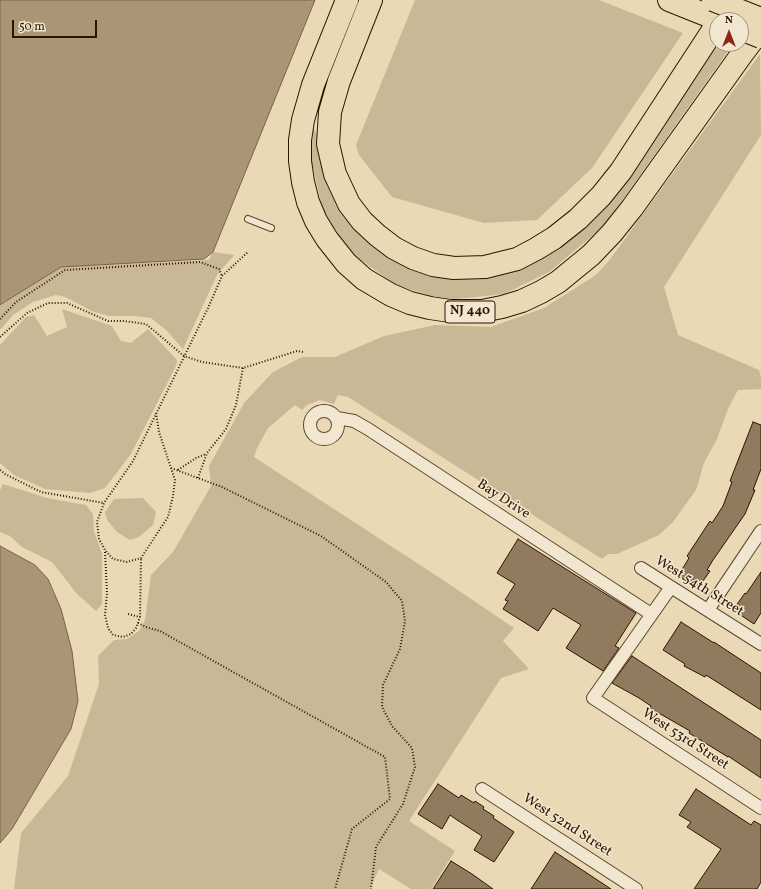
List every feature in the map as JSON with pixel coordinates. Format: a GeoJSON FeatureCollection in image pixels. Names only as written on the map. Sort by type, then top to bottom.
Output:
{"type":"FeatureCollection","features":[{"type":"Feature","properties":{"kind":"highway","name":"NJ 440"},"geometry":{"type":"LineString","coordinates":[[346,0],[313,85],[303,120],[300,140],[300,161],[308,202],[316,222],[327,239],[346,263],[364,279],[391,295],[410,303],[450,312],[482,311],[522,301],[558,282],[586,259],[605,241],[629,213],[761,29]]}},
{"type":"Feature","properties":{"kind":"highway"},"geometry":{"type":"LineString","coordinates":[[371,0],[339,81],[330,112],[328,144],[335,174],[349,204],[376,235],[394,248],[413,258],[433,265],[454,268],[486,267],[517,259],[536,250],[578,219],[601,196],[621,171],[709,36]]}},
{"type":"Feature","properties":{"kind":"highway"},"geometry":{"type":"LineString","coordinates":[[669,0],[709,16]]}},
{"type":"Feature","properties":{"kind":"highway"},"geometry":{"type":"LineString","coordinates":[[713,0],[761,19]]}},
{"type":"Feature","properties":{"kind":"highway"},"geometry":{"type":"LineString","coordinates":[[726,12],[736,0]]}},
{"type":"Feature","properties":{"kind":"highway"},"geometry":{"type":"LineString","coordinates":[[749,32],[761,37]]}},
{"type":"Feature","properties":{"kind":"street","name":"Bay Drive"},"geometry":{"type":"LineString","coordinates":[[336,418],[354,421],[368,429],[651,614]]}},
{"type":"Feature","properties":{"kind":"street"},"geometry":{"type":"LineString","coordinates":[[708,610],[761,531]]}},
{"type":"Feature","properties":{"kind":"street","name":"West 54th Street"},"geometry":{"type":"LineString","coordinates":[[641,568],[761,644]]}},
{"type":"Feature","properties":{"kind":"street"},"geometry":{"type":"LineString","coordinates":[[651,614],[670,586]]}},
{"type":"Feature","properties":{"kind":"street","name":"West 53rd Street"},"geometry":{"type":"LineString","coordinates":[[651,614],[592,698],[761,808]]}},
{"type":"Feature","properties":{"kind":"street","name":"West 52nd Street"},"geometry":{"type":"LineString","coordinates":[[482,789],[636,889]]}},
{"type":"Feature","properties":{"kind":"lane"},"geometry":{"type":"LineString","coordinates":[[248,219],[271,228]]}},
{"type":"Feature","properties":{"kind":"path"},"geometry":{"type":"LineString","coordinates":[[141,558],[127,562],[113,559],[104,550],[99,540],[97,522],[104,503],[133,461],[222,276],[248,252]]}},
{"type":"Feature","properties":{"kind":"path"},"geometry":{"type":"LineString","coordinates":[[0,319],[16,302],[65,270],[200,262],[218,269],[222,276]]}},
{"type":"Feature","properties":{"kind":"path"},"geometry":{"type":"LineString","coordinates":[[0,337],[27,313],[48,303],[67,303],[108,320],[124,320],[146,324],[184,356],[202,362],[243,368],[297,351],[303,352]]}},
{"type":"Feature","properties":{"kind":"path"},"geometry":{"type":"LineString","coordinates":[[198,478],[207,453],[226,429],[236,405],[243,368]]}},
{"type":"Feature","properties":{"kind":"path"},"geometry":{"type":"LineString","coordinates":[[104,550],[107,593],[105,615],[108,628],[113,635],[123,637],[132,634],[138,623],[140,617],[141,558],[168,517],[173,496],[175,480],[159,432],[156,413]]}},
{"type":"Feature","properties":{"kind":"path"},"geometry":{"type":"LineString","coordinates":[[178,470],[196,458],[207,453]]}},
{"type":"Feature","properties":{"kind":"path"},"geometry":{"type":"LineString","coordinates":[[171,468],[222,487],[321,536],[386,582],[402,600],[405,621],[400,649],[383,685],[382,707],[392,726],[412,748],[415,766],[403,804],[376,847],[371,889]]}},
{"type":"Feature","properties":{"kind":"path"},"geometry":{"type":"LineString","coordinates":[[0,470],[41,492],[104,503]]}},
{"type":"Feature","properties":{"kind":"path"},"geometry":{"type":"LineString","coordinates":[[128,614],[140,617]]}},
{"type":"Feature","properties":{"kind":"path"},"geometry":{"type":"LineString","coordinates":[[138,623],[160,631],[385,757],[390,799],[352,829],[335,889]]}},
{"type":"Feature","properties":{"kind":"shaded area"},"geometry":{"type":"Polygon","coordinates":[[[0,0],[315,0],[213,252],[204,259],[61,267],[0,305],[0,0]]]}},
{"type":"Feature","properties":{"kind":"shaded area"},"geometry":{"type":"Polygon","coordinates":[[[415,0],[599,0],[683,33],[592,168],[537,220],[484,223],[392,197],[359,155],[356,145],[415,0]]]}},
{"type":"Feature","properties":{"kind":"shaded area"},"geometry":{"type":"Polygon","coordinates":[[[710,52],[727,52],[604,226],[549,272],[504,294],[446,300],[396,285],[354,255],[324,215],[312,163],[312,124],[318,137],[323,176],[345,216],[381,253],[439,276],[488,276],[534,262],[577,231],[710,52]]]}},
{"type":"Feature","properties":{"kind":"shaded area"},"geometry":{"type":"Polygon","coordinates":[[[760,54],[761,135],[664,287],[678,335],[759,370],[761,389],[738,390],[728,409],[717,439],[704,463],[696,490],[673,522],[659,535],[617,554],[608,554],[602,559],[348,397],[338,395],[334,404],[320,400],[307,405],[302,410],[295,405],[268,428],[257,448],[254,457],[514,628],[503,641],[529,669],[501,678],[409,821],[455,851],[431,889],[411,889],[379,869],[370,889],[14,889],[21,833],[68,776],[99,684],[98,656],[114,640],[127,639],[139,631],[145,620],[151,575],[173,552],[211,486],[209,466],[244,403],[273,372],[302,357],[335,357],[384,336],[435,325],[491,327],[544,308],[596,275],[608,262],[760,54]]]}},
{"type":"Feature","properties":{"kind":"shaded area"},"geometry":{"type":"Polygon","coordinates":[[[213,252],[234,255],[217,275],[183,349],[166,330],[151,318],[109,316],[94,312],[65,297],[56,295],[33,302],[13,315],[0,330],[0,306],[61,267],[209,260],[213,252]]]}},
{"type":"Feature","properties":{"kind":"shaded area"},"geometry":{"type":"Polygon","coordinates":[[[62,309],[112,326],[121,341],[131,343],[148,329],[177,360],[176,366],[131,454],[105,488],[90,493],[45,489],[14,475],[0,463],[0,345],[26,317],[34,315],[47,336],[67,327],[62,309]]]}},
{"type":"Feature","properties":{"kind":"shaded area"},"geometry":{"type":"Polygon","coordinates":[[[3,484],[47,498],[86,505],[93,514],[94,531],[102,554],[102,604],[96,611],[77,594],[52,562],[22,547],[10,536],[0,532],[0,490],[3,484]]]}},
{"type":"Feature","properties":{"kind":"shaded area"},"geometry":{"type":"Polygon","coordinates":[[[143,498],[156,512],[153,525],[139,537],[130,540],[117,532],[107,520],[105,512],[114,499],[143,498]]]}},
{"type":"Feature","properties":{"kind":"shaded area"},"geometry":{"type":"Polygon","coordinates":[[[0,546],[35,565],[48,579],[61,609],[72,651],[78,701],[71,729],[12,829],[0,843],[0,546]]]}},
{"type":"Feature","properties":{"kind":"building"},"geometry":{"type":"Polygon","coordinates":[[[753,422],[761,425],[761,469],[753,490],[755,490],[745,514],[713,560],[707,570],[710,571],[698,588],[678,576],[689,558],[687,556],[710,521],[712,523],[723,506],[732,482],[730,481],[753,422]]]}},
{"type":"Feature","properties":{"kind":"building"},"geometry":{"type":"Polygon","coordinates":[[[518,539],[636,613],[615,646],[619,648],[603,671],[566,648],[581,625],[553,608],[538,631],[503,609],[508,601],[505,600],[515,584],[497,573],[518,539]]]}},
{"type":"Feature","properties":{"kind":"building"},"geometry":{"type":"Polygon","coordinates":[[[761,572],[761,613],[754,624],[733,610],[761,572]]]}},
{"type":"Feature","properties":{"kind":"building"},"geometry":{"type":"Polygon","coordinates":[[[681,622],[761,673],[761,710],[706,675],[705,677],[684,666],[685,664],[663,650],[681,622]]]}},
{"type":"Feature","properties":{"kind":"building"},"geometry":{"type":"Polygon","coordinates":[[[632,656],[761,740],[761,778],[689,733],[690,731],[650,708],[651,706],[639,698],[612,683],[632,656]]]}},
{"type":"Feature","properties":{"kind":"building"},"geometry":{"type":"Polygon","coordinates":[[[438,784],[459,798],[461,795],[474,803],[475,801],[484,807],[483,809],[494,816],[493,818],[514,832],[494,862],[474,850],[482,836],[450,815],[442,829],[418,814],[438,784]]]}},
{"type":"Feature","properties":{"kind":"building"},"geometry":{"type":"Polygon","coordinates":[[[696,789],[751,825],[754,821],[761,825],[761,882],[757,889],[694,889],[721,849],[687,827],[691,822],[679,815],[696,789]]]}},
{"type":"Feature","properties":{"kind":"building"},"geometry":{"type":"Polygon","coordinates":[[[555,852],[611,889],[531,889],[555,852]]]}},
{"type":"Feature","properties":{"kind":"building"},"geometry":{"type":"Polygon","coordinates":[[[451,861],[472,874],[493,889],[433,889],[451,861]]]}}]}
